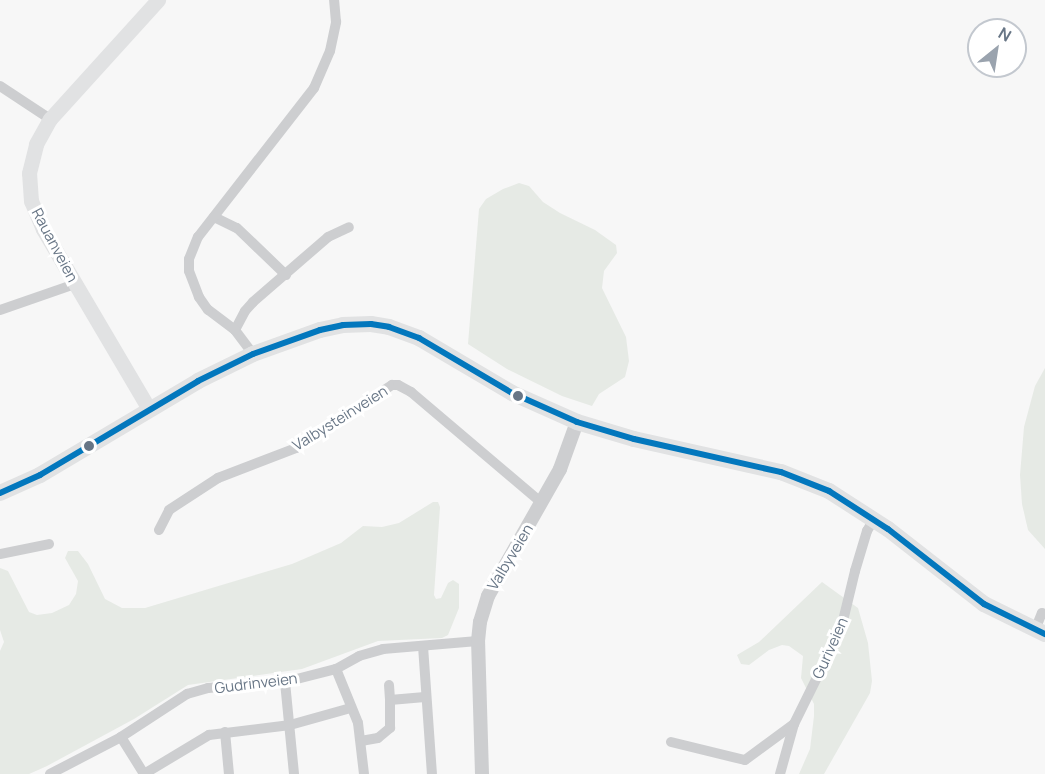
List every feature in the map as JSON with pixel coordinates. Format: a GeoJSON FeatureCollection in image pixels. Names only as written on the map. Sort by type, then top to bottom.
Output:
{"type":"FeatureCollection","features":[{"type":"Feature","properties":{"kind":"main road","name":"Rauanveien"},"geometry":{"type":"LineString","coordinates":[[149,409],[43,229],[30,193],[32,155],[50,119],[158,0]]}},
{"type":"Feature","properties":{"kind":"main road"},"geometry":{"type":"LineString","coordinates":[[0,493],[40,475],[149,409],[253,354],[333,327],[362,324],[389,327],[419,338],[512,393],[577,422],[634,439],[781,472],[829,491],[874,519],[963,590],[1008,618],[1040,632]]}},
{"type":"Feature","properties":{"kind":"street"},"geometry":{"type":"LineString","coordinates":[[253,354],[235,330],[208,310],[199,297],[189,271],[193,247],[314,88],[330,51],[336,22],[334,0]]}},
{"type":"Feature","properties":{"kind":"street"},"geometry":{"type":"LineString","coordinates":[[0,86],[50,119]]}},
{"type":"Feature","properties":{"kind":"street"},"geometry":{"type":"LineString","coordinates":[[214,217],[237,228],[286,276]]}},
{"type":"Feature","properties":{"kind":"street"},"geometry":{"type":"LineString","coordinates":[[235,330],[245,311],[328,237],[349,227]]}},
{"type":"Feature","properties":{"kind":"street"},"geometry":{"type":"LineString","coordinates":[[0,310],[75,284]]}},
{"type":"Feature","properties":{"kind":"street","name":"Valbysteinveien"},"geometry":{"type":"LineString","coordinates":[[159,530],[170,510],[220,476],[296,448],[392,385],[405,387],[542,503]]}},
{"type":"Feature","properties":{"kind":"street","name":"Valbyveien"},"geometry":{"type":"LineString","coordinates":[[482,774],[478,641],[488,596],[560,469],[577,422]]}},
{"type":"Feature","properties":{"kind":"street","name":"Guriveien"},"geometry":{"type":"LineString","coordinates":[[780,774],[794,724],[838,636],[867,531],[874,519]]}},
{"type":"Feature","properties":{"kind":"street"},"geometry":{"type":"LineString","coordinates":[[0,554],[49,544]]}},
{"type":"Feature","properties":{"kind":"street"},"geometry":{"type":"LineString","coordinates":[[1040,632],[1042,613],[1045,614]]}},
{"type":"Feature","properties":{"kind":"street","name":"Gudrinveien"},"geometry":{"type":"LineString","coordinates":[[50,774],[121,737],[188,694],[208,688],[285,682],[336,669],[359,656],[375,651],[478,641]]}},
{"type":"Feature","properties":{"kind":"street"},"geometry":{"type":"LineString","coordinates":[[423,646],[432,774]]}},
{"type":"Feature","properties":{"kind":"street"},"geometry":{"type":"LineString","coordinates":[[336,669],[358,723],[364,774]]}},
{"type":"Feature","properties":{"kind":"street"},"geometry":{"type":"LineString","coordinates":[[285,682],[294,774]]}},
{"type":"Feature","properties":{"kind":"street"},"geometry":{"type":"LineString","coordinates":[[361,741],[378,738],[390,728],[389,686]]}},
{"type":"Feature","properties":{"kind":"street"},"geometry":{"type":"LineString","coordinates":[[390,700],[425,697]]}},
{"type":"Feature","properties":{"kind":"street"},"geometry":{"type":"LineString","coordinates":[[121,737],[144,774],[209,735],[290,725],[351,708]]}},
{"type":"Feature","properties":{"kind":"street"},"geometry":{"type":"LineString","coordinates":[[671,742],[745,760],[794,724]]}},
{"type":"Feature","properties":{"kind":"street"},"geometry":{"type":"LineString","coordinates":[[225,732],[229,774]]}},
{"type":"Feature","properties":{"kind":"shaded area"},"geometry":{"type":"Polygon","coordinates":[[[519,183],[529,186],[543,202],[560,213],[595,230],[616,245],[617,253],[604,271],[602,288],[626,337],[629,361],[625,377],[599,394],[592,406],[562,396],[507,369],[468,344],[479,209],[486,199],[519,183]]]}},
{"type":"Feature","properties":{"kind":"shaded area"},"geometry":{"type":"Polygon","coordinates":[[[1045,368],[1045,549],[1028,530],[1022,504],[1020,475],[1024,427],[1035,386],[1045,368]]]}},
{"type":"Feature","properties":{"kind":"shaded area"},"geometry":{"type":"Polygon","coordinates":[[[433,502],[438,502],[440,507],[434,595],[436,599],[441,598],[448,583],[453,580],[459,584],[459,608],[448,635],[442,638],[378,641],[302,669],[188,685],[134,719],[47,766],[29,774],[0,774],[0,651],[4,642],[0,630],[0,568],[8,571],[29,612],[37,615],[52,613],[69,605],[76,594],[78,581],[65,558],[68,551],[78,551],[88,564],[105,599],[122,608],[145,608],[292,564],[341,543],[363,526],[382,527],[399,523],[433,502]]]}},
{"type":"Feature","properties":{"kind":"shaded area"},"geometry":{"type":"Polygon","coordinates":[[[822,582],[858,608],[868,643],[872,681],[870,693],[824,774],[799,774],[810,749],[814,716],[814,704],[801,678],[803,656],[789,646],[782,645],[769,650],[749,665],[741,664],[737,655],[759,642],[822,582]]]}},
{"type":"Feature","properties":{"kind":"transit line"},"geometry":{"type":"LineString","coordinates":[[0,493],[40,475],[198,381],[253,354],[320,330],[343,325],[371,324],[389,327],[419,338],[512,393],[577,422],[634,439],[781,472],[829,491],[888,529],[984,604],[1045,634]]}}]}
